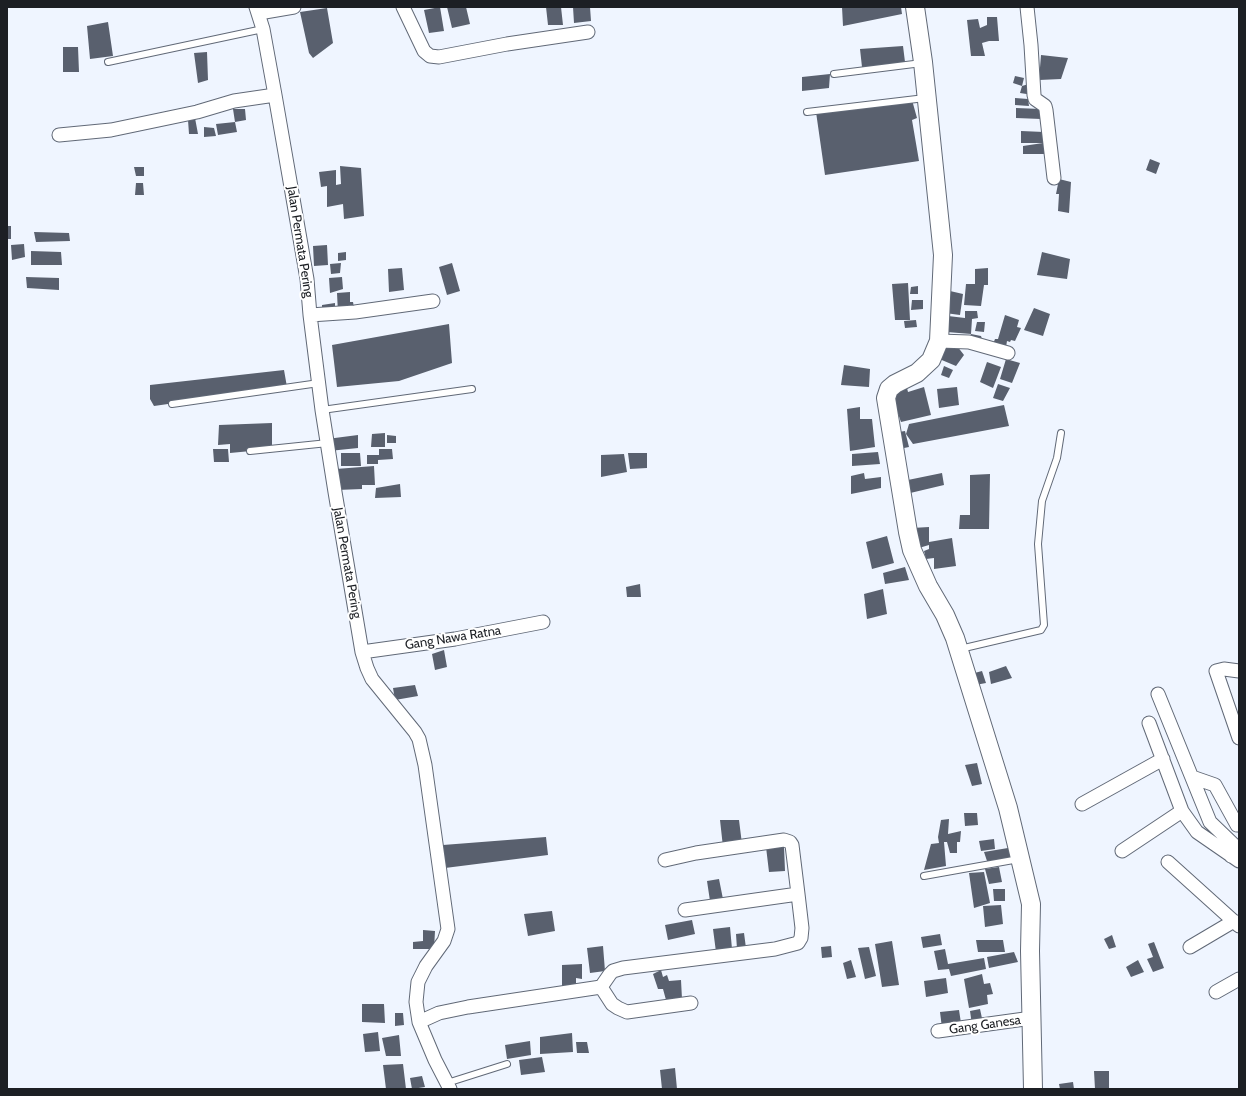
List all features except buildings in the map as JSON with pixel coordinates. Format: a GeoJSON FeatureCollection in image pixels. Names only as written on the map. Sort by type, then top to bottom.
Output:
{"type":"FeatureCollection","features":[{"type":"Feature","properties":{"kind":"street"},"geometry":{"type":"LineString","coordinates":[[257,10],[294,7]]}},
{"type":"Feature","properties":{"kind":"street"},"geometry":{"type":"LineString","coordinates":[[403,7],[424,51],[430,56],[439,57],[507,44],[588,32]]}},
{"type":"Feature","properties":{"kind":"street"},"geometry":{"type":"LineString","coordinates":[[915,7],[923,62],[943,255],[939,341],[931,360],[917,373],[895,384],[889,390],[886,398],[912,550],[928,586],[946,615],[959,650],[1008,808],[1031,904],[1033,1089]]}},
{"type":"Feature","properties":{"kind":"street"},"geometry":{"type":"LineString","coordinates":[[1027,7],[1034,95],[1035,99],[1045,106],[1046,110],[1054,178]]}},
{"type":"Feature","properties":{"kind":"street","name":"Jalan Permata Pering"},"geometry":{"type":"LineString","coordinates":[[257,10],[263,29],[307,279],[322,410],[362,652],[372,679],[419,739],[425,765],[448,929],[444,941],[426,966],[418,982],[416,1002],[419,1022],[435,1060],[449,1086]]}},
{"type":"Feature","properties":{"kind":"street"},"geometry":{"type":"LineString","coordinates":[[59,135],[111,130],[197,112],[234,101],[275,95]]}},
{"type":"Feature","properties":{"kind":"street"},"geometry":{"type":"LineString","coordinates":[[310,315],[355,312],[433,301]]}},
{"type":"Feature","properties":{"kind":"street"},"geometry":{"type":"LineString","coordinates":[[939,341],[969,342],[1008,353]]}},
{"type":"Feature","properties":{"kind":"street","name":"Gang Nawa Ratna"},"geometry":{"type":"LineString","coordinates":[[362,652],[455,639],[543,622]]}},
{"type":"Feature","properties":{"kind":"street"},"geometry":{"type":"LineString","coordinates":[[1238,732],[1216,671],[1224,669],[1239,671]]}},
{"type":"Feature","properties":{"kind":"street"},"geometry":{"type":"LineString","coordinates":[[1150,723],[1182,811],[1197,832],[1235,858],[1236,847],[1210,822],[1158,694]]}},
{"type":"Feature","properties":{"kind":"street"},"geometry":{"type":"LineString","coordinates":[[1082,804],[1163,759]]}},
{"type":"Feature","properties":{"kind":"street"},"geometry":{"type":"LineString","coordinates":[[1192,776],[1215,785],[1237,825],[1239,825]]}},
{"type":"Feature","properties":{"kind":"street"},"geometry":{"type":"LineString","coordinates":[[1122,851],[1182,811]]}},
{"type":"Feature","properties":{"kind":"street"},"geometry":{"type":"LineString","coordinates":[[419,1022],[438,1013],[468,1007],[601,987],[613,971],[623,968],[775,949],[798,943],[801,938],[802,928],[792,845],[790,842],[784,840],[696,853],[665,860]]}},
{"type":"Feature","properties":{"kind":"street"},"geometry":{"type":"LineString","coordinates":[[1168,862],[1237,924],[1190,947]]}},
{"type":"Feature","properties":{"kind":"street"},"geometry":{"type":"LineString","coordinates":[[685,910],[798,894]]}},
{"type":"Feature","properties":{"kind":"street"},"geometry":{"type":"LineString","coordinates":[[1216,992],[1239,979]]}},
{"type":"Feature","properties":{"kind":"street"},"geometry":{"type":"LineString","coordinates":[[601,987],[612,1004],[627,1012],[691,1003]]}},
{"type":"Feature","properties":{"kind":"street","name":"Gang Ganesa"},"geometry":{"type":"LineString","coordinates":[[938,1032],[1032,1018]]}},
{"type":"Feature","properties":{"kind":"lane"},"geometry":{"type":"LineString","coordinates":[[108,62],[263,29]]}},
{"type":"Feature","properties":{"kind":"lane"},"geometry":{"type":"LineString","coordinates":[[834,74],[923,62]]}},
{"type":"Feature","properties":{"kind":"lane"},"geometry":{"type":"LineString","coordinates":[[808,112],[927,98]]}},
{"type":"Feature","properties":{"kind":"lane"},"geometry":{"type":"LineString","coordinates":[[172,404],[319,383]]}},
{"type":"Feature","properties":{"kind":"lane"},"geometry":{"type":"LineString","coordinates":[[322,410],[472,389]]}},
{"type":"Feature","properties":{"kind":"lane"},"geometry":{"type":"LineString","coordinates":[[959,650],[1041,630],[1044,626],[1039,537],[1042,501],[1057,458],[1061,433]]}},
{"type":"Feature","properties":{"kind":"lane"},"geometry":{"type":"LineString","coordinates":[[250,451],[328,443]]}},
{"type":"Feature","properties":{"kind":"lane"},"geometry":{"type":"LineString","coordinates":[[924,876],[1020,859]]}},
{"type":"Feature","properties":{"kind":"lane"},"geometry":{"type":"LineString","coordinates":[[449,1086],[507,1064]]}}]}
